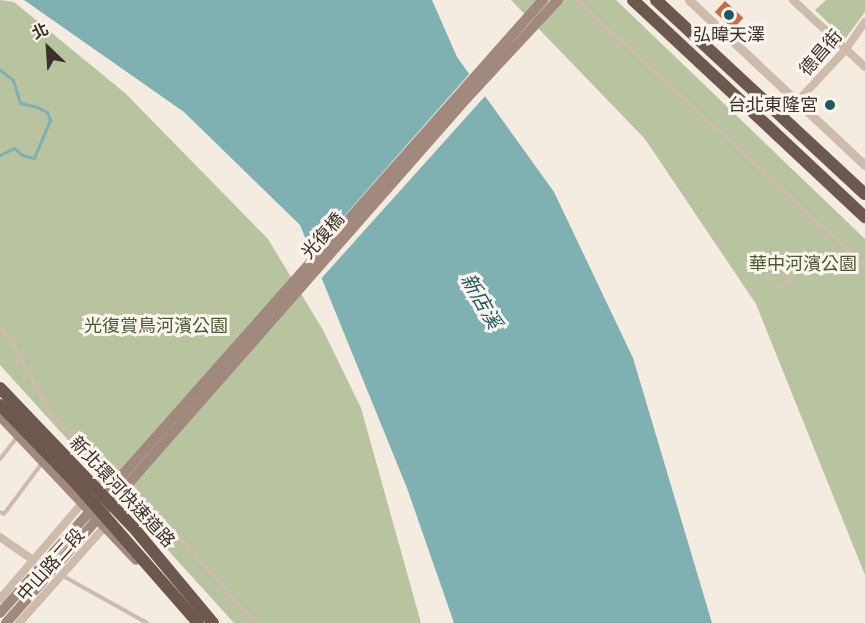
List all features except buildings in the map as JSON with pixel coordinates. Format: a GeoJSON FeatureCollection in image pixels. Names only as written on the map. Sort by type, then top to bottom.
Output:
{"type":"FeatureCollection","features":[{"type":"Feature","properties":{"kind":"highway"},"geometry":{"type":"LineString","coordinates":[[656,0],[865,194]]}},
{"type":"Feature","properties":{"kind":"highway"},"geometry":{"type":"LineString","coordinates":[[636,3],[865,217]]}},
{"type":"Feature","properties":{"kind":"highway","name":"新北環河快速道路"},"geometry":{"type":"LineString","coordinates":[[0,390],[133,527],[213,623]]}},
{"type":"Feature","properties":{"kind":"highway","name":"新北環河快速道路"},"geometry":{"type":"LineString","coordinates":[[0,405],[73,480],[198,623]]}},
{"type":"Feature","properties":{"kind":"main road","name":"光復橋"},"geometry":{"type":"LineString","coordinates":[[111,493],[543,0]]}},
{"type":"Feature","properties":{"kind":"main road","name":"光復橋"},"geometry":{"type":"LineString","coordinates":[[111,493],[558,0]]}},
{"type":"Feature","properties":{"kind":"main road"},"geometry":{"type":"LineString","coordinates":[[0,390],[92,489]]}},
{"type":"Feature","properties":{"kind":"main road"},"geometry":{"type":"LineString","coordinates":[[0,416],[83,503],[191,623]]}},
{"type":"Feature","properties":{"kind":"main road"},"geometry":{"type":"LineString","coordinates":[[0,613],[111,493]]}},
{"type":"Feature","properties":{"kind":"main road"},"geometry":{"type":"LineString","coordinates":[[6,623],[111,493]]}},
{"type":"Feature","properties":{"kind":"main road"},"geometry":{"type":"LineString","coordinates":[[117,514],[208,623]]}},
{"type":"Feature","properties":{"kind":"street"},"geometry":{"type":"LineString","coordinates":[[688,0],[865,165]]}},
{"type":"Feature","properties":{"kind":"street"},"geometry":{"type":"LineString","coordinates":[[793,0],[865,67]]}},
{"type":"Feature","properties":{"kind":"street","name":"德昌街"},"geometry":{"type":"LineString","coordinates":[[798,102],[846,49],[865,22]]}},
{"type":"Feature","properties":{"kind":"street","name":"中山路二段"},"geometry":{"type":"LineString","coordinates":[[0,598],[83,503],[92,489],[114,467]]}},
{"type":"Feature","properties":{"kind":"street"},"geometry":{"type":"LineString","coordinates":[[92,489],[117,514]]}},
{"type":"Feature","properties":{"kind":"street","name":"中山路二段"},"geometry":{"type":"LineString","coordinates":[[19,623],[117,514]]}},
{"type":"Feature","properties":{"kind":"street"},"geometry":{"type":"LineString","coordinates":[[0,537],[33,560]]}},
{"type":"Feature","properties":{"kind":"lane"},"geometry":{"type":"LineString","coordinates":[[577,0],[865,266]]}},
{"type":"Feature","properties":{"kind":"lane"},"geometry":{"type":"LineString","coordinates":[[779,289],[803,265],[818,259],[856,257]]}},
{"type":"Feature","properties":{"kind":"lane"},"geometry":{"type":"LineString","coordinates":[[0,328],[10,338],[51,416],[96,459],[99,456],[114,467],[158,510],[256,623]]}},
{"type":"Feature","properties":{"kind":"lane"},"geometry":{"type":"LineString","coordinates":[[0,459],[18,436]]}},
{"type":"Feature","properties":{"kind":"lane"},"geometry":{"type":"LineString","coordinates":[[0,512],[4,514],[43,462]]}},
{"type":"Feature","properties":{"kind":"lane"},"geometry":{"type":"LineString","coordinates":[[63,576],[147,623]]}},
{"type":"Feature","properties":{"kind":"green space","name":"光復賞鳥河濱公園"},"geometry":{"type":"Polygon","coordinates":[[[0,0],[14,2],[125,93],[268,239],[323,330],[361,408],[421,623],[234,623],[0,365],[0,0]]]}},
{"type":"Feature","properties":{"kind":"green space","name":"華中河濱公園"},"geometry":{"type":"Polygon","coordinates":[[[511,0],[616,0],[865,239],[865,575],[756,304],[645,139],[511,0]]]}},
{"type":"Feature","properties":{"kind":"green space"},"geometry":{"type":"Polygon","coordinates":[[[826,0],[865,0],[865,12],[845,39],[815,10],[826,0]]]}},
{"type":"Feature","properties":{"kind":"water","name":"新店溪"},"geometry":{"type":"Polygon","coordinates":[[[24,0],[432,0],[457,57],[554,192],[633,358],[712,623],[454,623],[407,488],[300,225],[184,112],[24,0]]]}},
{"type":"Feature","properties":{"kind":"pier"},"geometry":{"type":"Polygon","coordinates":[[[471,72],[487,94],[319,281],[309,256],[471,72]]]}},
{"type":"Feature","properties":{"kind":"waterway"},"geometry":{"type":"LineString","coordinates":[[0,70],[13,80],[20,103],[47,112],[50,120],[34,158],[22,155],[14,148],[0,155]]}},
{"type":"Feature","properties":{"kind":"place","name":"弘暐天澤"},"geometry":{"type":"Point","coordinates":[729,15]}},
{"type":"Feature","properties":{"kind":"place","name":"台北東隆宮"},"geometry":{"type":"Point","coordinates":[830,105]}}]}
